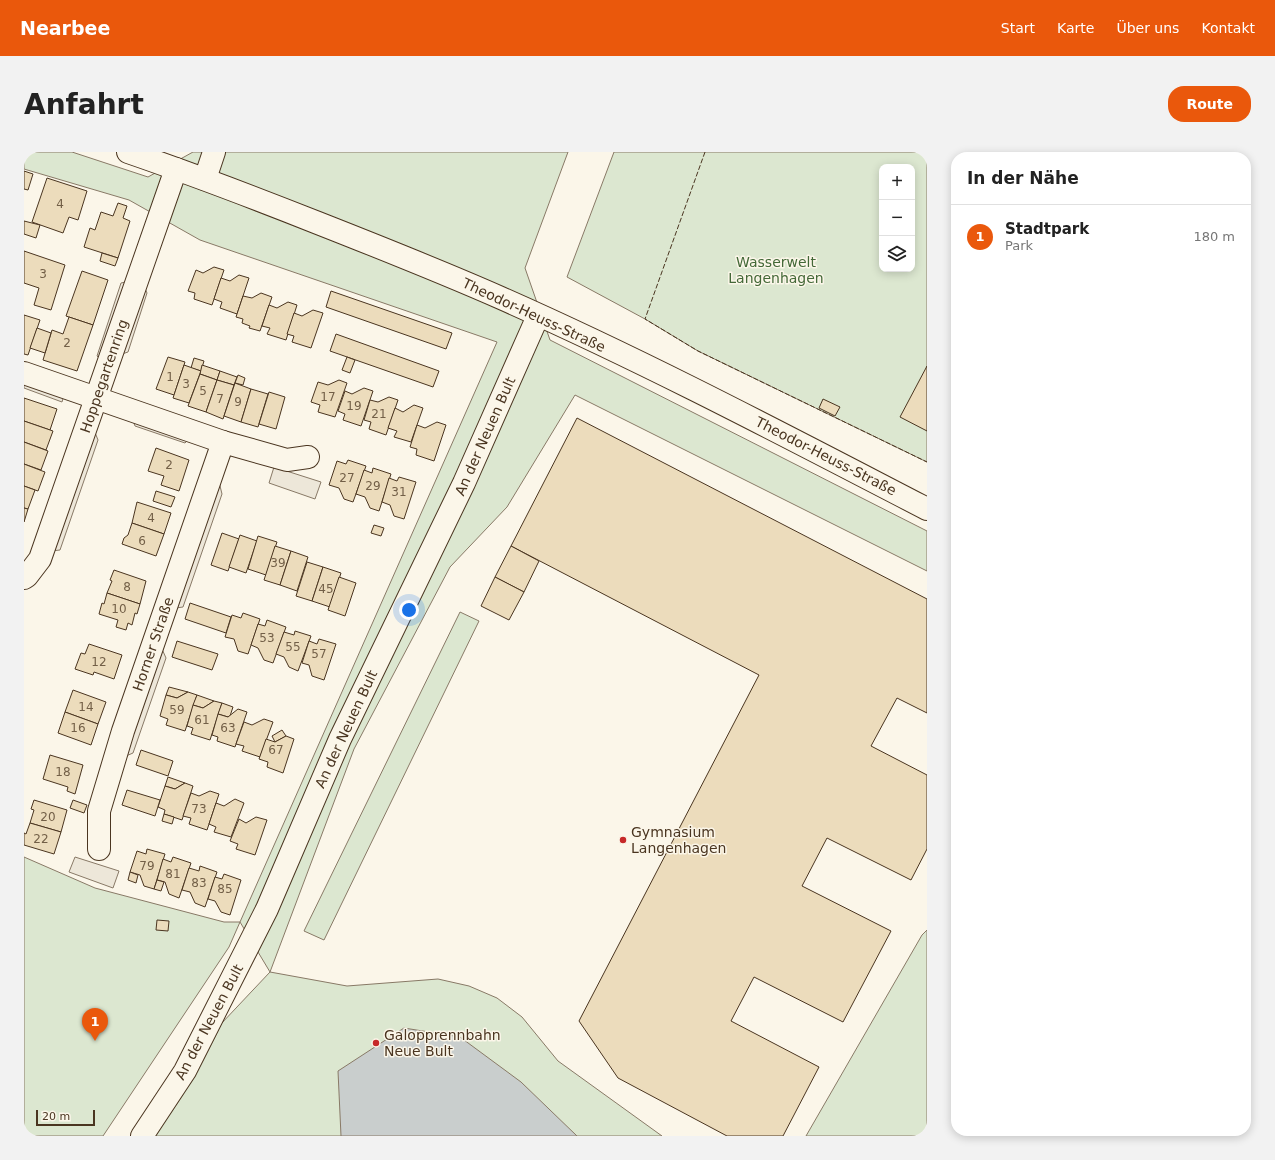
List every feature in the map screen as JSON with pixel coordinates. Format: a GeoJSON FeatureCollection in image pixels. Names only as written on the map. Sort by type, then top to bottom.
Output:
{"type":"FeatureCollection","features":[{"type":"Feature","properties":{"kind":"street","name":"Theodor-Heuss-Straße"},"geometry":{"type":"LineString","coordinates":[[128,152],[205,179],[418,262],[650,368],[927,508]]}},
{"type":"Feature","properties":{"kind":"street"},"geometry":{"type":"LineString","coordinates":[[205,179],[214,152]]}},
{"type":"Feature","properties":{"kind":"street","name":"Hoppegartenring"},"geometry":{"type":"LineString","coordinates":[[24,578],[40,559],[176,169]]}},
{"type":"Feature","properties":{"kind":"street","name":"An der Neuen Bult"},"geometry":{"type":"LineString","coordinates":[[142,1136],[185,1071],[267,909],[340,739],[464,483],[538,316]]}},
{"type":"Feature","properties":{"kind":"street"},"geometry":{"type":"LineString","coordinates":[[24,373],[223,442],[287,460],[308,457]]}},
{"type":"Feature","properties":{"kind":"street","name":"Horner Straße"},"geometry":{"type":"LineString","coordinates":[[98,849],[98,811],[123,731],[223,442]]}},
{"type":"Feature","properties":{"kind":"green space"},"geometry":{"type":"Polygon","coordinates":[[[24,152],[72,152],[148,177],[193,152],[568,152],[525,268],[550,340],[927,531],[927,571],[575,395],[507,507],[450,567],[354,749],[270,972],[240,922],[497,342],[200,240],[129,200],[24,169],[24,152]]]}},
{"type":"Feature","properties":{"kind":"green space","name":"Wasserwelt Langenhagen"},"geometry":{"type":"Polygon","coordinates":[[[614,152],[927,152],[927,462],[698,351],[645,319],[567,277],[614,152]]]}},
{"type":"Feature","properties":{"kind":"green space"},"geometry":{"type":"Polygon","coordinates":[[[460,612],[479,621],[324,940],[304,931],[460,612]]]}},
{"type":"Feature","properties":{"kind":"green space"},"geometry":{"type":"Polygon","coordinates":[[[24,857],[95,888],[224,922],[240,922],[229,947],[103,1136],[24,1136],[24,857]]]}},
{"type":"Feature","properties":{"kind":"green space"},"geometry":{"type":"Polygon","coordinates":[[[927,930],[927,1136],[806,1136],[922,935],[927,930]]]}},
{"type":"Feature","properties":{"kind":"green space","name":"Galopprennbahn Neue Bult"},"geometry":{"type":"Polygon","coordinates":[[[270,972],[347,986],[438,979],[469,986],[497,998],[522,1017],[558,1061],[662,1136],[152,1136],[220,1025],[270,972]]]}},
{"type":"Feature","properties":{"kind":"shaded area"},"geometry":{"type":"Polygon","coordinates":[[[130,281],[102,361],[97,356],[121,283],[130,281]]]}},
{"type":"Feature","properties":{"kind":"shaded area"},"geometry":{"type":"Polygon","coordinates":[[[144,286],[147,293],[128,352],[119,355],[144,286]]]}},
{"type":"Feature","properties":{"kind":"shaded area"},"geometry":{"type":"Polygon","coordinates":[[[24,380],[64,395],[62,402],[24,388],[24,380]]]}},
{"type":"Feature","properties":{"kind":"shaded area"},"geometry":{"type":"Polygon","coordinates":[[[132,418],[190,438],[185,443],[135,426],[132,418]]]}},
{"type":"Feature","properties":{"kind":"shaded area"},"geometry":{"type":"Polygon","coordinates":[[[94,430],[98,440],[60,550],[51,551],[94,430]]]}},
{"type":"Feature","properties":{"kind":"shaded area"},"geometry":{"type":"Polygon","coordinates":[[[274,467],[321,482],[315,499],[269,483],[274,467]]]}},
{"type":"Feature","properties":{"kind":"shaded area"},"geometry":{"type":"Polygon","coordinates":[[[219,482],[222,494],[183,607],[176,608],[219,482]]]}},
{"type":"Feature","properties":{"kind":"shaded area"},"geometry":{"type":"Polygon","coordinates":[[[162,649],[166,658],[133,753],[126,756],[162,649]]]}},
{"type":"Feature","properties":{"kind":"shaded area"},"geometry":{"type":"Polygon","coordinates":[[[75,857],[119,871],[113,888],[69,872],[75,857]]]}},
{"type":"Feature","properties":{"kind":"shaded area"},"geometry":{"type":"Polygon","coordinates":[[[404,1028],[460,1037],[521,1082],[577,1136],[341,1136],[338,1071],[404,1028]]]}},
{"type":"Feature","properties":{"kind":"building"},"geometry":{"type":"Polygon","coordinates":[[[24,171],[33,174],[28,190],[24,189],[24,171]]]}},
{"type":"Feature","properties":{"kind":"building"},"geometry":{"type":"Polygon","coordinates":[[[47,178],[87,191],[78,220],[69,217],[63,233],[32,222],[47,178]]]}},
{"type":"Feature","properties":{"kind":"building"},"geometry":{"type":"Polygon","coordinates":[[[118,203],[127,206],[123,218],[130,221],[118,258],[84,247],[90,228],[95,230],[101,212],[113,216],[118,203]]]}},
{"type":"Feature","properties":{"kind":"building"},"geometry":{"type":"Polygon","coordinates":[[[24,221],[40,225],[36,238],[24,234],[24,221]]]}},
{"type":"Feature","properties":{"kind":"building"},"geometry":{"type":"Polygon","coordinates":[[[24,251],[65,265],[51,310],[34,305],[39,288],[24,283],[24,251]]]}},
{"type":"Feature","properties":{"kind":"building"},"geometry":{"type":"Polygon","coordinates":[[[102,253],[118,258],[115,266],[100,261],[102,253]]]}},
{"type":"Feature","properties":{"kind":"building"},"geometry":{"type":"Polygon","coordinates":[[[214,267],[224,270],[212,305],[194,299],[195,293],[188,291],[196,270],[203,273],[214,267]]]}},
{"type":"Feature","properties":{"kind":"building"},"geometry":{"type":"Polygon","coordinates":[[[82,271],[108,280],[93,325],[66,316],[82,271]]]}},
{"type":"Feature","properties":{"kind":"building"},"geometry":{"type":"Polygon","coordinates":[[[239,275],[249,278],[237,314],[220,308],[222,302],[214,299],[221,278],[230,281],[239,275]]]}},
{"type":"Feature","properties":{"kind":"building"},"geometry":{"type":"Polygon","coordinates":[[[331,291],[452,333],[446,349],[326,307],[331,291]]]}},
{"type":"Feature","properties":{"kind":"building"},"geometry":{"type":"Polygon","coordinates":[[[261,293],[272,297],[260,331],[249,328],[250,326],[242,323],[243,319],[236,317],[243,296],[252,298],[261,293]]]}},
{"type":"Feature","properties":{"kind":"building"},"geometry":{"type":"Polygon","coordinates":[[[288,302],[297,305],[286,340],[267,334],[270,328],[262,326],[269,305],[277,308],[288,302]]]}},
{"type":"Feature","properties":{"kind":"building"},"geometry":{"type":"Polygon","coordinates":[[[313,310],[323,313],[311,348],[292,342],[294,336],[287,334],[294,313],[302,316],[313,310]]]}},
{"type":"Feature","properties":{"kind":"building"},"geometry":{"type":"Polygon","coordinates":[[[24,315],[40,320],[28,355],[24,354],[24,315]]]}},
{"type":"Feature","properties":{"kind":"building"},"geometry":{"type":"Polygon","coordinates":[[[69,317],[93,325],[77,371],[43,360],[52,330],[63,334],[69,317]]]}},
{"type":"Feature","properties":{"kind":"building"},"geometry":{"type":"Polygon","coordinates":[[[37,328],[51,333],[45,353],[30,348],[37,328]]]}},
{"type":"Feature","properties":{"kind":"building"},"geometry":{"type":"Polygon","coordinates":[[[336,334],[439,371],[433,387],[330,351],[336,334]]]}},
{"type":"Feature","properties":{"kind":"building"},"geometry":{"type":"Polygon","coordinates":[[[168,357],[185,362],[174,395],[156,389],[168,357]]]}},
{"type":"Feature","properties":{"kind":"building"},"geometry":{"type":"Polygon","coordinates":[[[347,357],[355,360],[350,373],[342,370],[347,357]]]}},
{"type":"Feature","properties":{"kind":"building"},"geometry":{"type":"Polygon","coordinates":[[[194,358],[204,361],[201,371],[191,368],[194,358]]]}},
{"type":"Feature","properties":{"kind":"building"},"geometry":{"type":"Polygon","coordinates":[[[184,365],[201,371],[189,403],[173,398],[184,365]]]}},
{"type":"Feature","properties":{"kind":"building"},"geometry":{"type":"Polygon","coordinates":[[[202,365],[220,371],[217,380],[200,374],[202,365]]]}},
{"type":"Feature","properties":{"kind":"building"},"geometry":{"type":"Polygon","coordinates":[[[927,366],[927,431],[900,417],[927,366]]]}},
{"type":"Feature","properties":{"kind":"building"},"geometry":{"type":"Polygon","coordinates":[[[220,371],[237,377],[234,385],[217,380],[220,371]]]}},
{"type":"Feature","properties":{"kind":"building"},"geometry":{"type":"Polygon","coordinates":[[[200,374],[217,380],[206,412],[188,406],[200,374]]]}},
{"type":"Feature","properties":{"kind":"building"},"geometry":{"type":"Polygon","coordinates":[[[238,375],[245,378],[243,385],[235,383],[238,375]]]}},
{"type":"Feature","properties":{"kind":"building"},"geometry":{"type":"Polygon","coordinates":[[[217,380],[234,385],[223,419],[206,412],[217,380]]]}},
{"type":"Feature","properties":{"kind":"building"},"geometry":{"type":"Polygon","coordinates":[[[339,380],[347,383],[335,417],[318,412],[320,405],[311,402],[318,382],[328,385],[339,380]]]}},
{"type":"Feature","properties":{"kind":"building"},"geometry":{"type":"Polygon","coordinates":[[[235,383],[251,389],[241,422],[224,416],[235,383]]]}},
{"type":"Feature","properties":{"kind":"building"},"geometry":{"type":"Polygon","coordinates":[[[364,388],[373,391],[361,426],[343,420],[345,414],[338,411],[345,391],[352,394],[364,388]]]}},
{"type":"Feature","properties":{"kind":"building"},"geometry":{"type":"Polygon","coordinates":[[[251,389],[268,394],[258,427],[241,422],[251,389]]]}},
{"type":"Feature","properties":{"kind":"building"},"geometry":{"type":"Polygon","coordinates":[[[269,392],[285,397],[276,429],[259,424],[269,392]]]}},
{"type":"Feature","properties":{"kind":"building"},"geometry":{"type":"Polygon","coordinates":[[[389,397],[398,400],[386,435],[369,429],[371,422],[364,420],[370,400],[378,402],[389,397]]]}},
{"type":"Feature","properties":{"kind":"building"},"geometry":{"type":"Polygon","coordinates":[[[24,398],[57,409],[50,430],[24,421],[24,398]]]}},
{"type":"Feature","properties":{"kind":"building"},"geometry":{"type":"Polygon","coordinates":[[[823,399],[840,407],[835,416],[819,408],[823,399]]]}},
{"type":"Feature","properties":{"kind":"building"},"geometry":{"type":"Polygon","coordinates":[[[414,405],[423,408],[411,442],[394,437],[397,431],[388,428],[395,408],[403,412],[414,405]]]}},
{"type":"Feature","properties":{"kind":"building"},"geometry":{"type":"Polygon","coordinates":[[[577,418],[927,599],[927,713],[897,698],[871,746],[927,775],[927,849],[911,880],[827,838],[802,886],[891,931],[843,1022],[754,977],[731,1021],[819,1067],[783,1136],[727,1136],[618,1078],[579,1021],[759,675],[511,546],[577,418]]]}},
{"type":"Feature","properties":{"kind":"building"},"geometry":{"type":"Polygon","coordinates":[[[24,421],[53,431],[46,450],[24,442],[24,421]]]}},
{"type":"Feature","properties":{"kind":"building"},"geometry":{"type":"Polygon","coordinates":[[[437,422],[446,425],[434,461],[416,455],[417,449],[410,447],[417,425],[425,428],[437,422]]]}},
{"type":"Feature","properties":{"kind":"building"},"geometry":{"type":"Polygon","coordinates":[[[24,442],[48,451],[41,470],[24,464],[24,442]]]}},
{"type":"Feature","properties":{"kind":"building"},"geometry":{"type":"Polygon","coordinates":[[[156,448],[189,460],[179,491],[161,485],[164,476],[148,471],[156,448]]]}},
{"type":"Feature","properties":{"kind":"building"},"geometry":{"type":"Polygon","coordinates":[[[348,460],[366,466],[353,502],[344,499],[339,488],[329,485],[337,461],[346,464],[348,460]]]}},
{"type":"Feature","properties":{"kind":"building"},"geometry":{"type":"Polygon","coordinates":[[[24,464],[45,472],[38,491],[24,486],[24,464]]]}},
{"type":"Feature","properties":{"kind":"building"},"geometry":{"type":"Polygon","coordinates":[[[373,468],[391,474],[379,511],[370,508],[365,497],[356,494],[364,470],[372,473],[373,468]]]}},
{"type":"Feature","properties":{"kind":"building"},"geometry":{"type":"Polygon","coordinates":[[[399,477],[416,482],[404,519],[394,516],[390,505],[382,502],[389,478],[397,481],[399,477]]]}},
{"type":"Feature","properties":{"kind":"building"},"geometry":{"type":"Polygon","coordinates":[[[24,486],[35,490],[28,509],[24,508],[24,486]]]}},
{"type":"Feature","properties":{"kind":"building"},"geometry":{"type":"Polygon","coordinates":[[[156,491],[175,497],[171,507],[153,501],[156,491]]]}},
{"type":"Feature","properties":{"kind":"building"},"geometry":{"type":"Polygon","coordinates":[[[137,502],[171,513],[164,534],[132,523],[137,502]]]}},
{"type":"Feature","properties":{"kind":"building"},"geometry":{"type":"Polygon","coordinates":[[[24,508],[28,509],[24,522],[24,508]]]}},
{"type":"Feature","properties":{"kind":"building"},"geometry":{"type":"Polygon","coordinates":[[[132,523],[164,534],[156,556],[122,544],[124,538],[128,535],[132,523]]]}},
{"type":"Feature","properties":{"kind":"building"},"geometry":{"type":"Polygon","coordinates":[[[374,525],[384,528],[381,536],[371,533],[374,525]]]}},
{"type":"Feature","properties":{"kind":"building"},"geometry":{"type":"Polygon","coordinates":[[[222,533],[239,539],[228,571],[211,565],[222,533]]]}},
{"type":"Feature","properties":{"kind":"building"},"geometry":{"type":"Polygon","coordinates":[[[240,535],[257,541],[246,573],[229,567],[240,535]]]}},
{"type":"Feature","properties":{"kind":"building"},"geometry":{"type":"Polygon","coordinates":[[[258,536],[277,542],[266,575],[248,569],[258,536]]]}},
{"type":"Feature","properties":{"kind":"building"},"geometry":{"type":"Polygon","coordinates":[[[275,546],[291,551],[280,585],[264,580],[275,546]]]}},
{"type":"Feature","properties":{"kind":"building"},"geometry":{"type":"Polygon","coordinates":[[[511,546],[539,561],[524,592],[495,577],[511,546]]]}},
{"type":"Feature","properties":{"kind":"building"},"geometry":{"type":"Polygon","coordinates":[[[291,551],[308,557],[297,591],[280,585],[291,551]]]}},
{"type":"Feature","properties":{"kind":"building"},"geometry":{"type":"Polygon","coordinates":[[[307,562],[323,567],[312,601],[296,596],[307,562]]]}},
{"type":"Feature","properties":{"kind":"building"},"geometry":{"type":"Polygon","coordinates":[[[323,567],[341,573],[330,607],[312,601],[323,567]]]}},
{"type":"Feature","properties":{"kind":"building"},"geometry":{"type":"Polygon","coordinates":[[[114,570],[146,581],[140,604],[107,593],[112,581],[110,580],[114,570]]]}},
{"type":"Feature","properties":{"kind":"building"},"geometry":{"type":"Polygon","coordinates":[[[339,577],[356,583],[345,616],[328,610],[339,577]]]}},
{"type":"Feature","properties":{"kind":"building"},"geometry":{"type":"Polygon","coordinates":[[[495,577],[524,592],[509,620],[481,606],[495,577]]]}},
{"type":"Feature","properties":{"kind":"building"},"geometry":{"type":"Polygon","coordinates":[[[107,593],[140,604],[137,614],[135,613],[132,625],[128,623],[126,630],[116,627],[118,620],[99,614],[107,593]]]}},
{"type":"Feature","properties":{"kind":"building"},"geometry":{"type":"Polygon","coordinates":[[[190,603],[231,617],[226,633],[185,619],[190,603]]]}},
{"type":"Feature","properties":{"kind":"building"},"geometry":{"type":"Polygon","coordinates":[[[243,613],[260,619],[248,654],[238,651],[234,639],[225,637],[232,615],[241,618],[243,613]]]}},
{"type":"Feature","properties":{"kind":"building"},"geometry":{"type":"Polygon","coordinates":[[[267,620],[286,627],[273,663],[264,660],[258,648],[251,645],[258,624],[265,626],[267,620]]]}},
{"type":"Feature","properties":{"kind":"building"},"geometry":{"type":"Polygon","coordinates":[[[295,631],[311,636],[298,671],[289,667],[284,657],[276,654],[284,632],[294,635],[295,631]]]}},
{"type":"Feature","properties":{"kind":"building"},"geometry":{"type":"Polygon","coordinates":[[[319,639],[336,644],[324,680],[312,676],[309,665],[302,663],[309,641],[317,644],[319,639]]]}},
{"type":"Feature","properties":{"kind":"building"},"geometry":{"type":"Polygon","coordinates":[[[177,641],[218,654],[212,670],[172,657],[177,641]]]}},
{"type":"Feature","properties":{"kind":"building"},"geometry":{"type":"Polygon","coordinates":[[[89,644],[122,655],[114,679],[94,672],[93,675],[75,669],[81,653],[85,654],[89,644]]]}},
{"type":"Feature","properties":{"kind":"building"},"geometry":{"type":"Polygon","coordinates":[[[169,687],[188,692],[177,698],[166,695],[169,687]]]}},
{"type":"Feature","properties":{"kind":"building"},"geometry":{"type":"Polygon","coordinates":[[[73,690],[106,702],[98,724],[65,712],[73,690]]]}},
{"type":"Feature","properties":{"kind":"building"},"geometry":{"type":"Polygon","coordinates":[[[188,692],[197,695],[185,731],[166,725],[168,719],[160,716],[166,695],[177,698],[188,692]]]}},
{"type":"Feature","properties":{"kind":"building"},"geometry":{"type":"Polygon","coordinates":[[[197,695],[214,701],[203,708],[193,705],[197,695]]]}},
{"type":"Feature","properties":{"kind":"building"},"geometry":{"type":"Polygon","coordinates":[[[214,701],[222,703],[210,740],[191,734],[193,728],[187,726],[193,705],[203,708],[214,701]]]}},
{"type":"Feature","properties":{"kind":"building"},"geometry":{"type":"Polygon","coordinates":[[[222,703],[233,707],[230,716],[228,717],[218,714],[222,703]]]}},
{"type":"Feature","properties":{"kind":"building"},"geometry":{"type":"Polygon","coordinates":[[[238,709],[247,712],[235,747],[217,741],[218,737],[212,735],[218,714],[228,717],[238,709]]]}},
{"type":"Feature","properties":{"kind":"building"},"geometry":{"type":"Polygon","coordinates":[[[65,712],[98,724],[91,745],[58,733],[65,712]]]}},
{"type":"Feature","properties":{"kind":"building"},"geometry":{"type":"Polygon","coordinates":[[[264,719],[273,722],[260,757],[242,751],[244,746],[236,744],[244,722],[252,725],[264,719]]]}},
{"type":"Feature","properties":{"kind":"building"},"geometry":{"type":"Polygon","coordinates":[[[282,730],[286,736],[275,742],[272,736],[282,730]]]}},
{"type":"Feature","properties":{"kind":"building"},"geometry":{"type":"Polygon","coordinates":[[[286,736],[294,739],[283,773],[267,767],[268,762],[259,759],[266,739],[275,742],[286,736]]]}},
{"type":"Feature","properties":{"kind":"building"},"geometry":{"type":"Polygon","coordinates":[[[141,750],[173,761],[168,776],[136,765],[141,750]]]}},
{"type":"Feature","properties":{"kind":"building"},"geometry":{"type":"Polygon","coordinates":[[[50,755],[83,765],[75,794],[67,791],[68,787],[43,779],[50,755]]]}},
{"type":"Feature","properties":{"kind":"building"},"geometry":{"type":"Polygon","coordinates":[[[168,777],[185,783],[175,789],[165,786],[168,777]]]}},
{"type":"Feature","properties":{"kind":"building"},"geometry":{"type":"Polygon","coordinates":[[[185,783],[193,786],[182,820],[164,814],[165,810],[158,807],[165,786],[175,789],[185,783]]]}},
{"type":"Feature","properties":{"kind":"building"},"geometry":{"type":"Polygon","coordinates":[[[127,790],[160,800],[155,816],[122,805],[127,790]]]}},
{"type":"Feature","properties":{"kind":"building"},"geometry":{"type":"Polygon","coordinates":[[[210,791],[219,794],[207,830],[189,824],[191,818],[183,816],[191,793],[199,796],[210,791]]]}},
{"type":"Feature","properties":{"kind":"building"},"geometry":{"type":"Polygon","coordinates":[[[235,799],[244,803],[231,837],[214,832],[216,827],[209,824],[216,803],[224,806],[235,799]]]}},
{"type":"Feature","properties":{"kind":"building"},"geometry":{"type":"Polygon","coordinates":[[[34,800],[67,810],[61,832],[30,823],[34,810],[31,809],[34,800]]]}},
{"type":"Feature","properties":{"kind":"building"},"geometry":{"type":"Polygon","coordinates":[[[73,800],[87,805],[84,813],[70,808],[73,800]]]}},
{"type":"Feature","properties":{"kind":"building"},"geometry":{"type":"Polygon","coordinates":[[[164,814],[174,817],[172,824],[162,821],[164,814]]]}},
{"type":"Feature","properties":{"kind":"building"},"geometry":{"type":"Polygon","coordinates":[[[256,817],[267,820],[255,855],[236,849],[238,844],[230,841],[239,819],[246,823],[256,817]]]}},
{"type":"Feature","properties":{"kind":"building"},"geometry":{"type":"Polygon","coordinates":[[[30,823],[61,832],[54,854],[24,845],[24,833],[26,834],[30,823]]]}},
{"type":"Feature","properties":{"kind":"building"},"geometry":{"type":"Polygon","coordinates":[[[147,849],[165,854],[154,889],[144,886],[140,875],[130,872],[137,851],[146,854],[147,849]]]}},
{"type":"Feature","properties":{"kind":"building"},"geometry":{"type":"Polygon","coordinates":[[[173,857],[191,863],[179,898],[169,894],[165,882],[157,880],[163,859],[171,862],[173,857]]]}},
{"type":"Feature","properties":{"kind":"building"},"geometry":{"type":"Polygon","coordinates":[[[200,866],[217,872],[205,907],[195,903],[190,892],[182,890],[189,868],[199,871],[200,866]]]}},
{"type":"Feature","properties":{"kind":"building"},"geometry":{"type":"Polygon","coordinates":[[[130,872],[138,875],[136,883],[128,880],[130,872]]]}},
{"type":"Feature","properties":{"kind":"building"},"geometry":{"type":"Polygon","coordinates":[[[224,874],[241,880],[230,915],[221,912],[215,901],[208,899],[215,877],[222,879],[224,874]]]}},
{"type":"Feature","properties":{"kind":"building"},"geometry":{"type":"Polygon","coordinates":[[[157,880],[164,882],[161,891],[154,889],[157,880]]]}},
{"type":"Feature","properties":{"kind":"building"},"geometry":{"type":"Polygon","coordinates":[[[157,920],[169,921],[168,931],[156,930],[157,920]]]}},
{"type":"Feature","properties":{"kind":"fence"},"geometry":{"type":"LineString","coordinates":[[705,152],[645,319],[698,351],[927,462]]}},
{"type":"Feature","properties":{"kind":"place","name":"Gymnasium Langenhagen"},"geometry":{"type":"Point","coordinates":[623,840]}},
{"type":"Feature","properties":{"kind":"place","name":"Stadtpark"},"geometry":{"type":"Point","coordinates":[95,1041]}},
{"type":"Feature","properties":{"kind":"place","name":"Galopprennbahn Neue Bult"},"geometry":{"type":"Point","coordinates":[376,1043]}}]}
